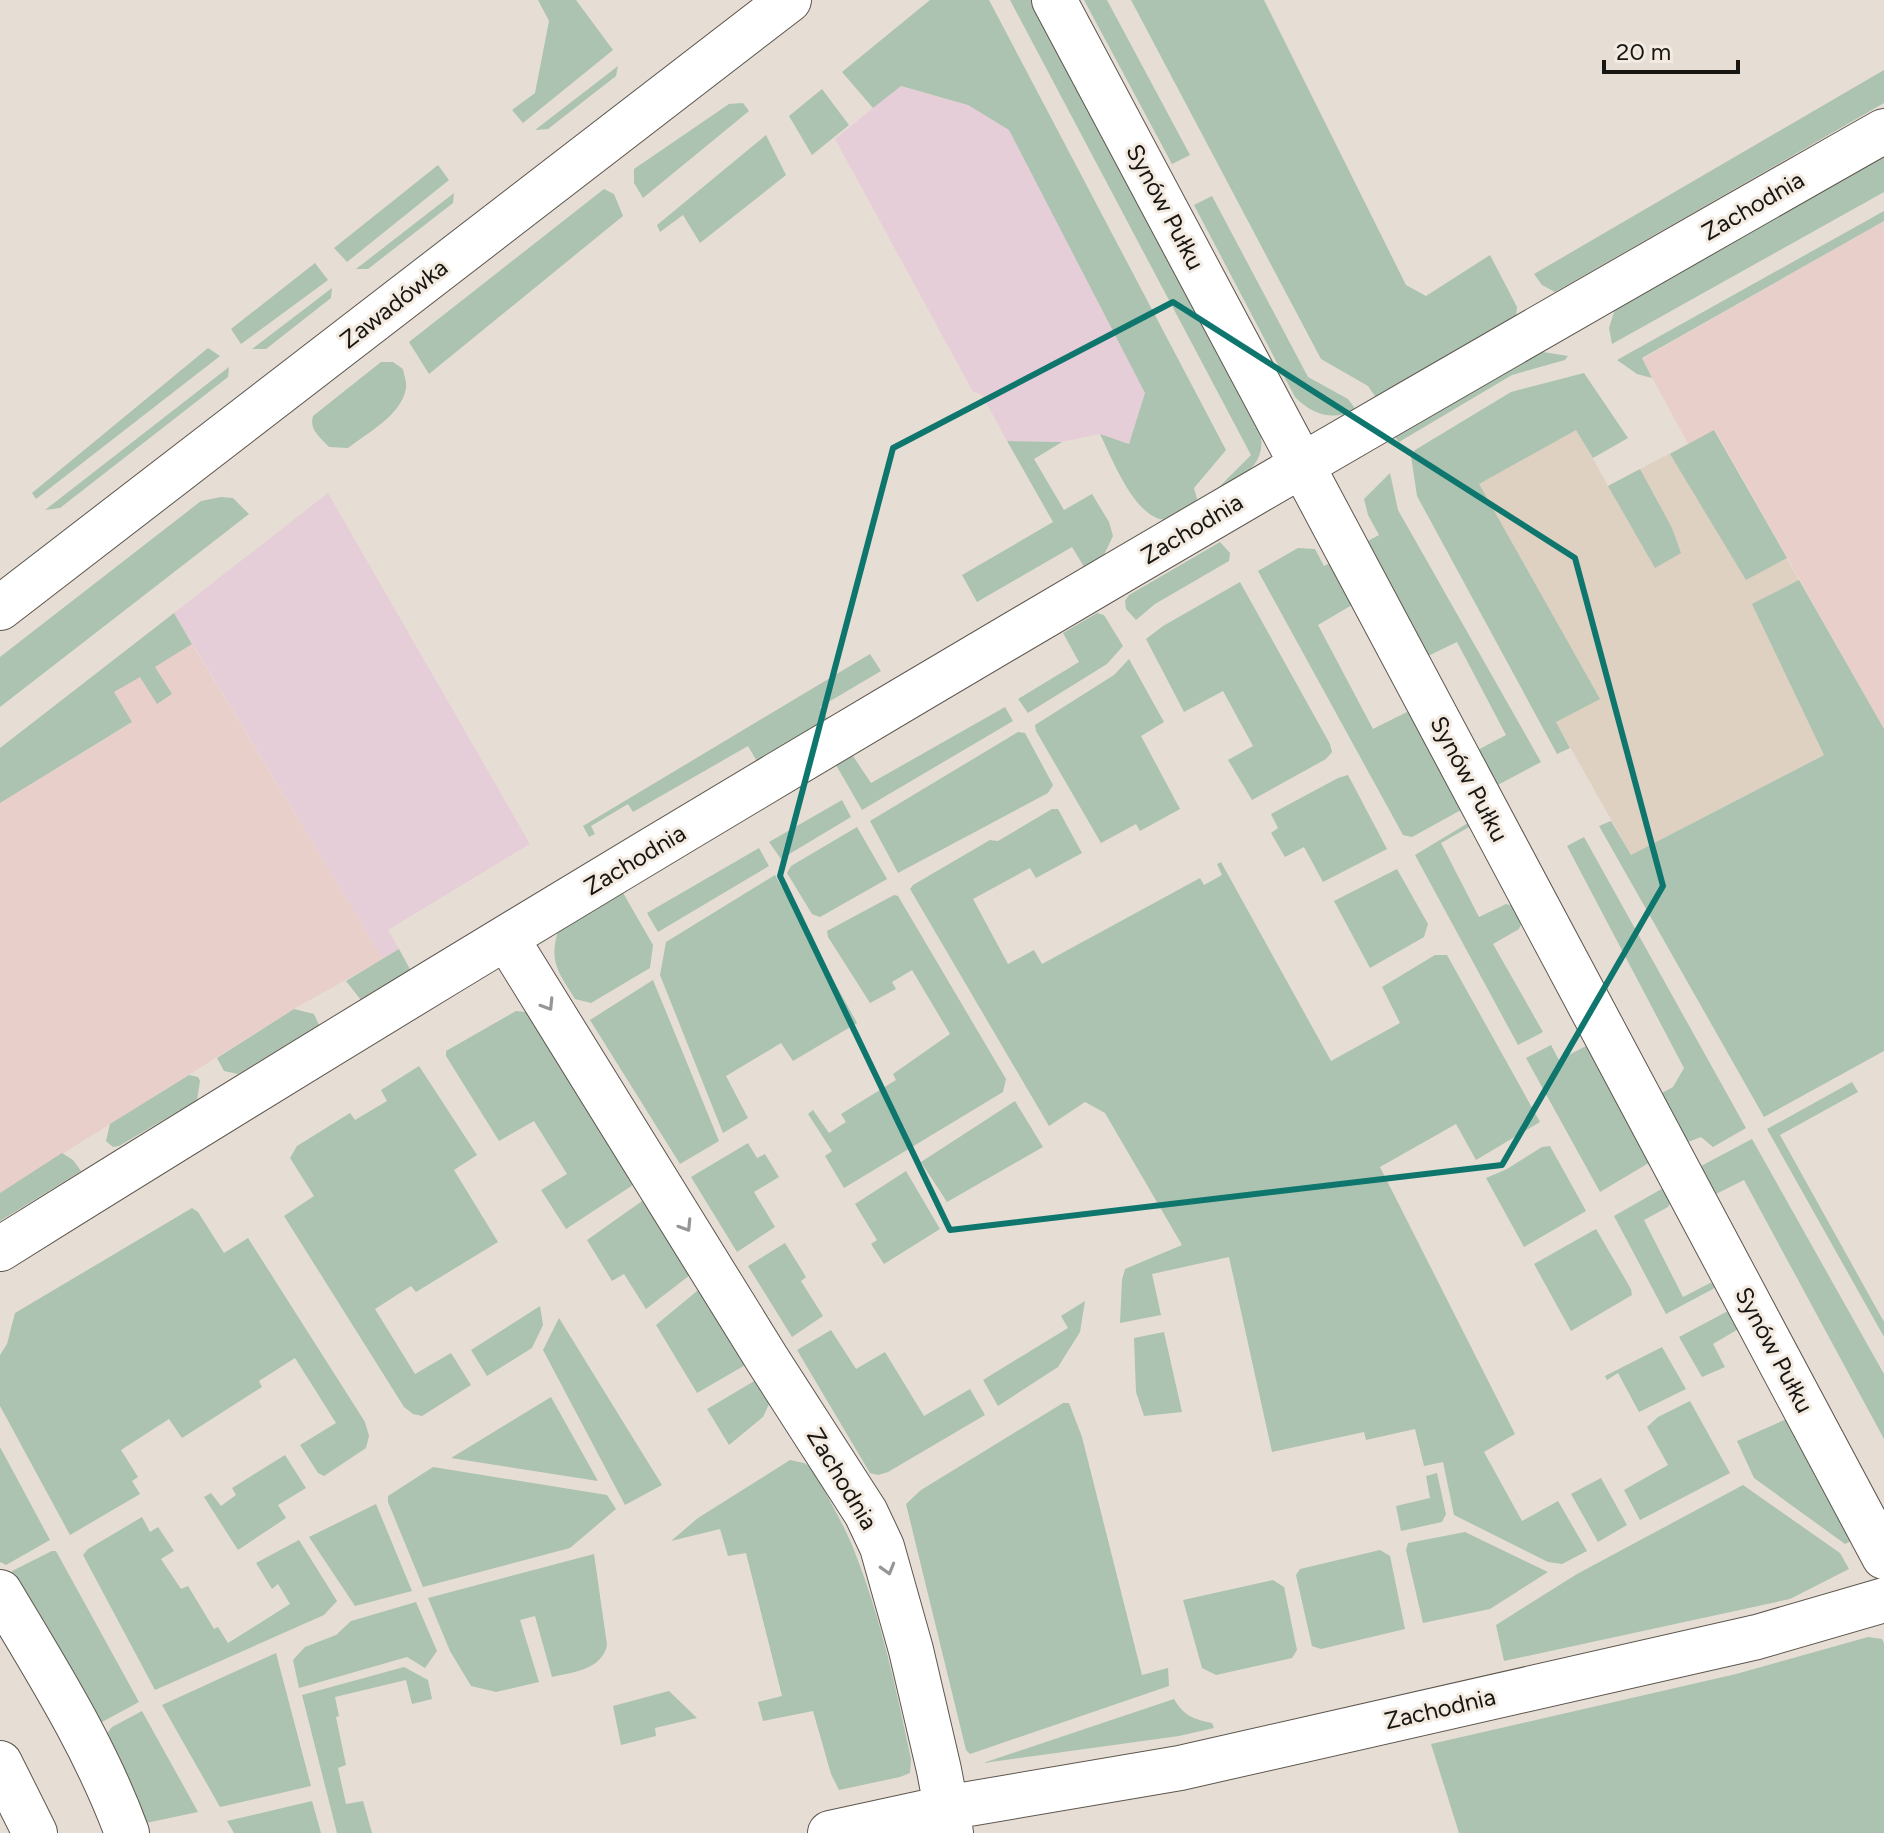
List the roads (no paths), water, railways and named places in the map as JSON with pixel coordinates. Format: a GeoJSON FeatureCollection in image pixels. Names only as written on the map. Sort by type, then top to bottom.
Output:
{"type":"FeatureCollection","features":[{"type":"Feature","properties":{"kind":"street","name":"Zawadówka"},"geometry":{"type":"LineString","coordinates":[[0,608],[789,0]]}},
{"type":"Feature","properties":{"kind":"street","name":"Synów Pułku"},"geometry":{"type":"LineString","coordinates":[[1054,0],[1884,1557]]}},
{"type":"Feature","properties":{"kind":"street","name":"Zachodnia"},"geometry":{"type":"LineString","coordinates":[[0,1249],[666,840],[1301,464],[1884,131]]}},
{"type":"Feature","properties":{"kind":"street","name":"Zachodnia"},"geometry":{"type":"LineString","coordinates":[[507,939],[866,1513],[882,1547],[911,1650],[948,1820]]}},
{"type":"Feature","properties":{"kind":"street"},"geometry":{"type":"LineString","coordinates":[[0,1592],[86,1735],[111,1788],[127,1833]]}},
{"type":"Feature","properties":{"kind":"street","name":"Zachodnia"},"geometry":{"type":"LineString","coordinates":[[830,1833],[948,1820],[1757,1637],[1884,1600]]}},
{"type":"Feature","properties":{"kind":"street"},"geometry":{"type":"LineString","coordinates":[[0,1763],[35,1833]]}}]}
